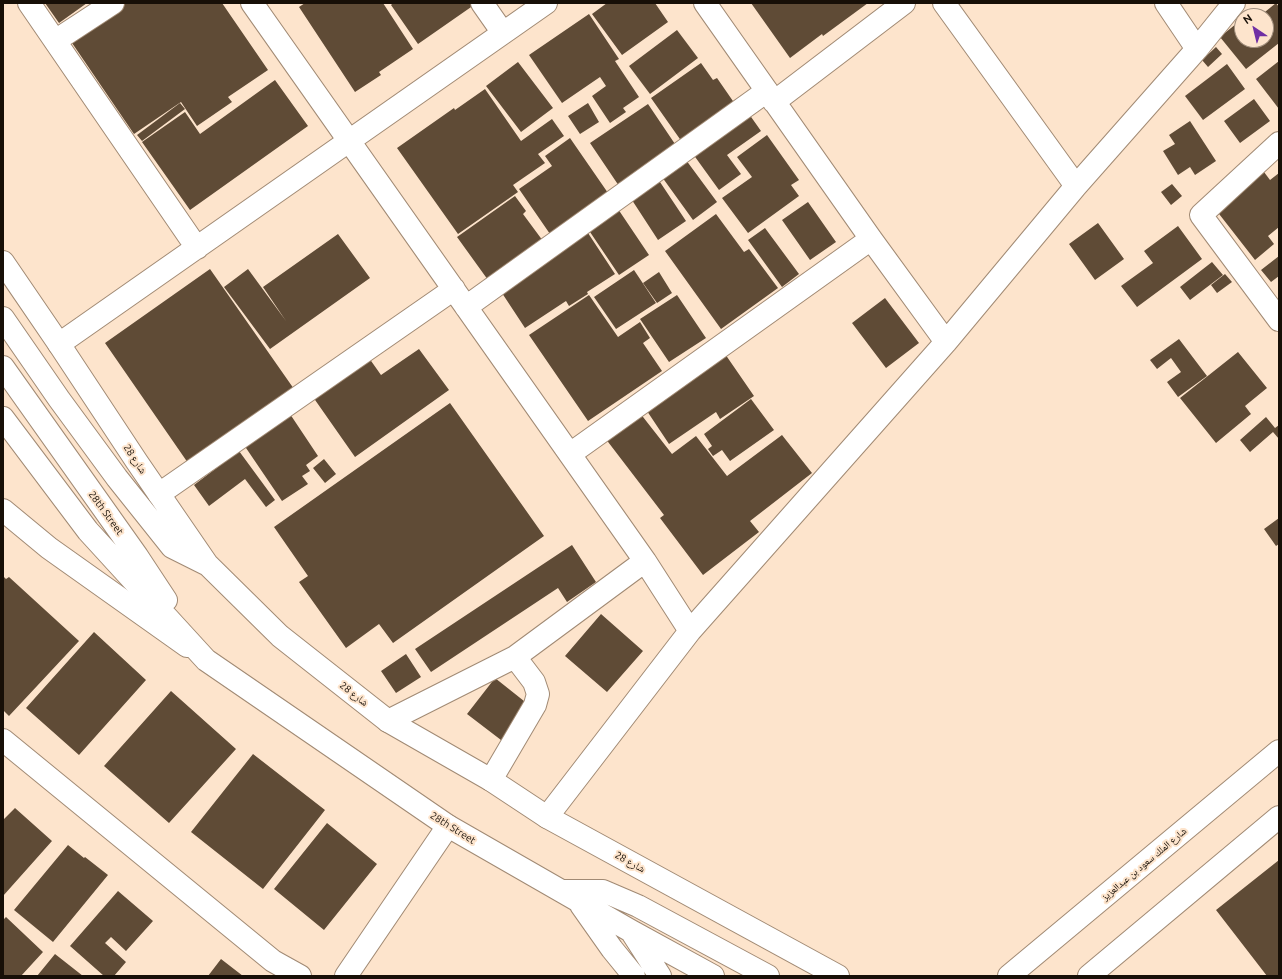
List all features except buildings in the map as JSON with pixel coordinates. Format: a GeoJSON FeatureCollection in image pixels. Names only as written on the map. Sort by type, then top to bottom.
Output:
{"type":"FeatureCollection","features":[{"type":"Feature","properties":{"kind":"street"},"geometry":{"type":"LineString","coordinates":[[29,3],[197,248]]}},
{"type":"Feature","properties":{"kind":"street"},"geometry":{"type":"LineString","coordinates":[[55,41],[113,3]]}},
{"type":"Feature","properties":{"kind":"street"},"geometry":{"type":"LineString","coordinates":[[252,3],[646,561],[690,631]]}},
{"type":"Feature","properties":{"kind":"street"},"geometry":{"type":"LineString","coordinates":[[482,3],[503,33]]}},
{"type":"Feature","properties":{"kind":"street"},"geometry":{"type":"LineString","coordinates":[[59,344],[546,3]]}},
{"type":"Feature","properties":{"kind":"street"},"geometry":{"type":"LineString","coordinates":[[705,3],[871,239],[946,342]]}},
{"type":"Feature","properties":{"kind":"street"},"geometry":{"type":"LineString","coordinates":[[466,306],[904,3]]}},
{"type":"Feature","properties":{"kind":"street"},"geometry":{"type":"LineString","coordinates":[[944,3],[1076,186]]}},
{"type":"Feature","properties":{"kind":"street"},"geometry":{"type":"LineString","coordinates":[[1166,3],[1197,49]]}},
{"type":"Feature","properties":{"kind":"street"},"geometry":{"type":"LineString","coordinates":[[547,817],[690,631],[946,342],[1076,186],[1197,49],[1234,3]]}},
{"type":"Feature","properties":{"kind":"street"},"geometry":{"type":"LineString","coordinates":[[1279,143],[1201,215],[1279,320]]}},
{"type":"Feature","properties":{"kind":"street"},"geometry":{"type":"LineString","coordinates":[[570,454],[871,239]]}},
{"type":"Feature","properties":{"kind":"street","name":"شارع 28"},"geometry":{"type":"LineString","coordinates":[[3,262],[207,564],[280,636],[388,721],[491,780],[547,817],[838,976]]}},
{"type":"Feature","properties":{"kind":"street"},"geometry":{"type":"LineString","coordinates":[[159,494],[454,289]]}},
{"type":"Feature","properties":{"kind":"street"},"geometry":{"type":"LineString","coordinates":[[3,318],[117,478],[172,547],[207,564]]}},
{"type":"Feature","properties":{"kind":"street","name":"28th Street"},"geometry":{"type":"LineString","coordinates":[[3,367],[137,556],[206,660]]}},
{"type":"Feature","properties":{"kind":"street","name":"28th Street"},"geometry":{"type":"LineString","coordinates":[[3,418],[88,531],[206,660],[448,826],[570,895],[631,932],[713,976]]}},
{"type":"Feature","properties":{"kind":"street"},"geometry":{"type":"LineString","coordinates":[[3,510],[49,548],[206,660]]}},
{"type":"Feature","properties":{"kind":"street"},"geometry":{"type":"LineString","coordinates":[[388,721],[515,657],[646,561]]}},
{"type":"Feature","properties":{"kind":"street"},"geometry":{"type":"LineString","coordinates":[[491,780],[535,705],[538,694],[534,682],[515,657]]}},
{"type":"Feature","properties":{"kind":"street"},"geometry":{"type":"LineString","coordinates":[[3,740],[273,961],[300,976]]}},
{"type":"Feature","properties":{"kind":"street","name":"شارع الملك سعود بن عبدالعزيز"},"geometry":{"type":"LineString","coordinates":[[1009,976],[1279,751]]}},
{"type":"Feature","properties":{"kind":"street"},"geometry":{"type":"LineString","coordinates":[[1089,976],[1279,817]]}},
{"type":"Feature","properties":{"kind":"street"},"geometry":{"type":"LineString","coordinates":[[346,976],[448,826]]}},
{"type":"Feature","properties":{"kind":"street"},"geometry":{"type":"LineString","coordinates":[[570,895],[603,891],[638,906],[768,976]]}},
{"type":"Feature","properties":{"kind":"street"},"geometry":{"type":"LineString","coordinates":[[570,895],[634,976]]}},
{"type":"Feature","properties":{"kind":"street"},"geometry":{"type":"LineString","coordinates":[[631,932],[660,976]]}}]}
